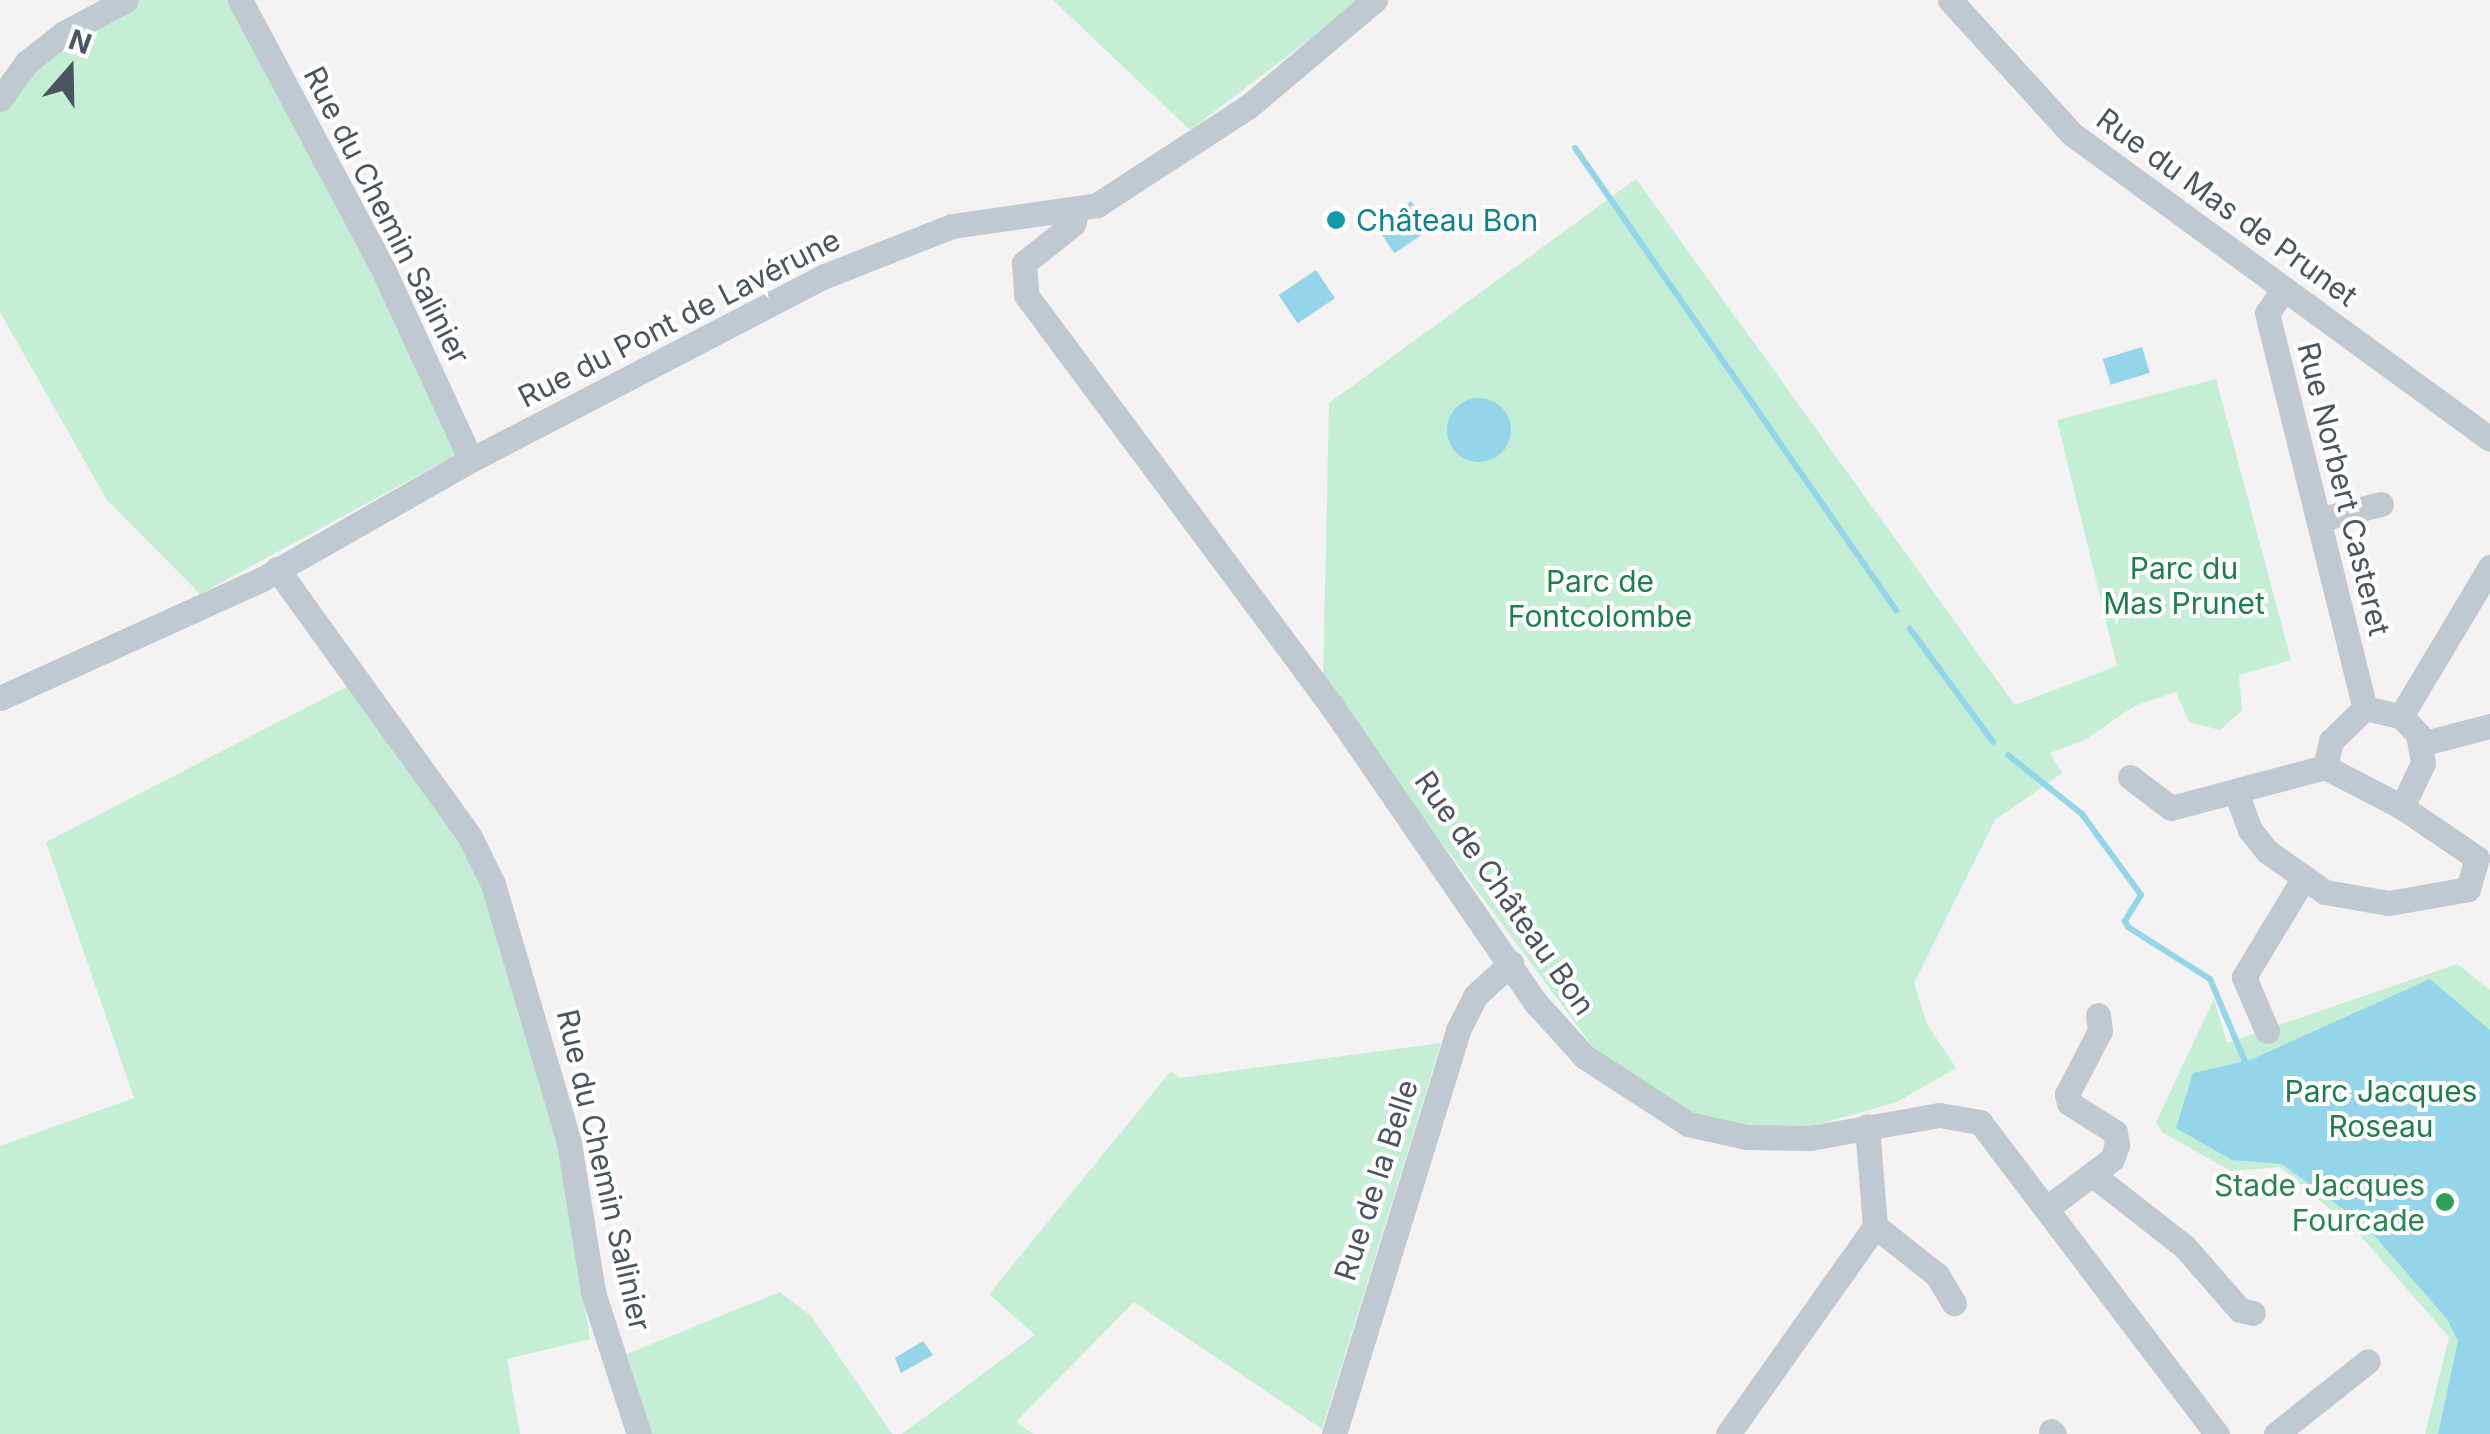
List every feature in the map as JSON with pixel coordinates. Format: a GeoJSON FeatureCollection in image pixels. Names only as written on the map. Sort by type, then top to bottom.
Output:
{"type":"FeatureCollection","features":[{"type":"Feature","properties":{"kind":"street"},"geometry":{"type":"LineString","coordinates":[[0,99],[27,62],[64,32],[126,0]]}},
{"type":"Feature","properties":{"kind":"street","name":"Rue du Chemin Salinier"},"geometry":{"type":"LineString","coordinates":[[240,0],[383,269],[471,460]]}},
{"type":"Feature","properties":{"kind":"street","name":"Rue du Pont de Lavérune"},"geometry":{"type":"LineString","coordinates":[[0,698],[174,624],[471,460],[825,276],[952,226],[1076,212],[1249,106],[1375,0]]}},
{"type":"Feature","properties":{"kind":"street","name":"Rue du Mas de Prunet"},"geometry":{"type":"LineString","coordinates":[[1950,0],[2072,134],[2490,439]]}},
{"type":"Feature","properties":{"kind":"street","name":"Rue de Château Bon"},"geometry":{"type":"LineString","coordinates":[[1076,212],[1073,224],[1024,263],[1026,295],[1342,722],[1536,1003],[1590,1062],[1688,1124],[1773,1141],[1940,1114],[1980,1122],[2217,1434]]}},
{"type":"Feature","properties":{"kind":"street","name":"Rue Norbert Casteret"},"geometry":{"type":"LineString","coordinates":[[2284,289],[2268,313],[2365,708]]}},
{"type":"Feature","properties":{"kind":"street"},"geometry":{"type":"LineString","coordinates":[[2318,520],[2381,504]]}},
{"type":"Feature","properties":{"kind":"street"},"geometry":{"type":"LineString","coordinates":[[2401,716],[2490,567]]}},
{"type":"Feature","properties":{"kind":"street","name":"Rue du Chemin Salinier"},"geometry":{"type":"LineString","coordinates":[[278,569],[469,835],[493,884],[570,1144],[593,1292],[639,1434]]}},
{"type":"Feature","properties":{"kind":"street"},"geometry":{"type":"LineString","coordinates":[[2325,767],[2330,740],[2365,708],[2401,716],[2420,744],[2423,764],[2402,807]]}},
{"type":"Feature","properties":{"kind":"street"},"geometry":{"type":"LineString","coordinates":[[2420,744],[2490,726]]}},
{"type":"Feature","properties":{"kind":"street"},"geometry":{"type":"LineString","coordinates":[[2130,777],[2171,808],[2325,767],[2402,807],[2468,848],[2477,858],[2483,876],[2468,889],[2389,903],[2352,900],[2302,881],[2250,830],[2236,792]]}},
{"type":"Feature","properties":{"kind":"street"},"geometry":{"type":"LineString","coordinates":[[2267,1031],[2244,977],[2302,881]]}},
{"type":"Feature","properties":{"kind":"street","name":"Rue de la Belle"},"geometry":{"type":"LineString","coordinates":[[1342,1431],[1392,1232],[1458,1030],[1475,996],[1511,963]]}},
{"type":"Feature","properties":{"kind":"street"},"geometry":{"type":"LineString","coordinates":[[2047,1208],[2112,1158],[2115,1132],[2069,1103],[2067,1094],[2100,1031],[2098,1015]]}},
{"type":"Feature","properties":{"kind":"street"},"geometry":{"type":"LineString","coordinates":[[1741,1430],[1758,1386],[1874,1226],[1867,1126]]}},
{"type":"Feature","properties":{"kind":"street"},"geometry":{"type":"LineString","coordinates":[[2094,1175],[2184,1246],[2240,1310],[2253,1313]]}},
{"type":"Feature","properties":{"kind":"street"},"geometry":{"type":"LineString","coordinates":[[1874,1226],[1937,1275],[1954,1303]]}},
{"type":"Feature","properties":{"kind":"street"},"geometry":{"type":"LineString","coordinates":[[2276,1434],[2368,1361]]}},
{"type":"Feature","properties":{"kind":"green space"},"geometry":{"type":"Polygon","coordinates":[[[137,0],[234,0],[463,451],[200,594],[107,500],[0,312],[0,105],[31,66],[137,0]]]}},
{"type":"Feature","properties":{"kind":"green space"},"geometry":{"type":"Polygon","coordinates":[[[1053,0],[1361,0],[1190,130],[1053,0]]]}},
{"type":"Feature","properties":{"kind":"green space","name":"Parc de Fontcolombe"},"geometry":{"type":"Polygon","coordinates":[[[1636,179],[2015,705],[2117,666],[2057,420],[2216,379],[2291,660],[2239,675],[2242,710],[2220,730],[2189,722],[2176,692],[2134,706],[2085,740],[2050,753],[2062,773],[1995,820],[1914,983],[1927,1024],[1956,1068],[1897,1102],[1784,1134],[1696,1118],[1601,1058],[1323,682],[1329,403],[1636,179]]]}},
{"type":"Feature","properties":{"kind":"green space"},"geometry":{"type":"Polygon","coordinates":[[[352,684],[463,838],[486,883],[560,1137],[590,1339],[507,1359],[520,1434],[0,1434],[0,1146],[134,1098],[46,842],[352,684]]]}},
{"type":"Feature","properties":{"kind":"green space","name":"Parc Jacques Roseau"},"geometry":{"type":"Polygon","coordinates":[[[2457,964],[2490,990],[2490,1434],[2425,1434],[2449,1337],[2358,1233],[2280,1167],[2231,1171],[2162,1132],[2156,1122],[2214,999],[2227,1043],[2457,964]]]}},
{"type":"Feature","properties":{"kind":"green space"},"geometry":{"type":"Polygon","coordinates":[[[1441,1043],[1322,1429],[1134,1302],[1016,1422],[1033,1434],[902,1434],[1035,1335],[989,1294],[1171,1071],[1179,1078],[1441,1043]]]}},
{"type":"Feature","properties":{"kind":"green space"},"geometry":{"type":"Polygon","coordinates":[[[780,1292],[812,1317],[892,1434],[651,1434],[627,1354],[780,1292]]]}},
{"type":"Feature","properties":{"kind":"water"},"geometry":{"type":"Polygon","coordinates":[[[1411,201],[1430,229],[1394,253],[1375,225],[1411,201]]]}},
{"type":"Feature","properties":{"kind":"water"},"geometry":{"type":"Polygon","coordinates":[[[1316,270],[1335,298],[1298,323],[1279,295],[1316,270]]]}},
{"type":"Feature","properties":{"kind":"water"},"geometry":{"type":"Polygon","coordinates":[[[2142,347],[2150,373],[2111,385],[2103,359],[2142,347]]]}},
{"type":"Feature","properties":{"kind":"water"},"geometry":{"type":"Polygon","coordinates":[[[1479,398],[1502,407],[1511,430],[1502,453],[1479,462],[1456,453],[1447,430],[1456,407],[1479,398]]]}},
{"type":"Feature","properties":{"kind":"water","name":"Parc Jacques Roseau"},"geometry":{"type":"Polygon","coordinates":[[[2430,979],[2490,1030],[2490,1434],[2438,1434],[2458,1341],[2447,1319],[2366,1226],[2282,1164],[2232,1160],[2176,1128],[2193,1073],[2250,1060],[2430,979]]]}},
{"type":"Feature","properties":{"kind":"water"},"geometry":{"type":"Polygon","coordinates":[[[923,1341],[933,1355],[901,1373],[895,1358],[923,1341]]]}},
{"type":"Feature","properties":{"kind":"waterway"},"geometry":{"type":"LineString","coordinates":[[1575,148],[1896,610]]}},
{"type":"Feature","properties":{"kind":"waterway"},"geometry":{"type":"LineString","coordinates":[[1910,629],[1993,742]]}},
{"type":"Feature","properties":{"kind":"waterway"},"geometry":{"type":"LineString","coordinates":[[2008,755],[2082,814],[2141,895],[2125,921],[2128,927],[2210,979],[2247,1066]]}},
{"type":"Feature","properties":{"kind":"place","name":"Château Bon"},"geometry":{"type":"Point","coordinates":[1336,220]}},
{"type":"Feature","properties":{"kind":"place","name":"Stade Jacques Fourcade"},"geometry":{"type":"Point","coordinates":[2445,1202]}},
{"type":"Feature","properties":{"kind":"park label","name":"Parc du Mas Prunet"},"geometry":{"type":"Point","coordinates":[2184,585]}}]}
